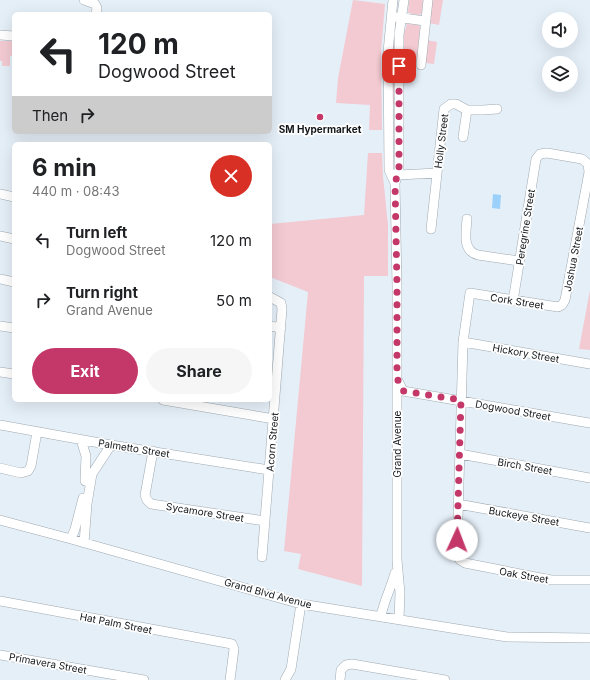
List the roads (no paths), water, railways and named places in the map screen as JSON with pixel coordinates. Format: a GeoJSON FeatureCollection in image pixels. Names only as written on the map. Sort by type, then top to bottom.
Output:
{"type":"FeatureCollection","features":[{"type":"Feature","properties":{"kind":"street"},"geometry":{"type":"LineString","coordinates":[[84,0],[94,3],[96,10]]}},
{"type":"Feature","properties":{"kind":"street","name":"Grand Avenue"},"geometry":{"type":"LineString","coordinates":[[393,0],[390,17],[388,52],[389,170],[396,179]]}},
{"type":"Feature","properties":{"kind":"street","name":"Grand Avenue"},"geometry":{"type":"LineString","coordinates":[[399,619],[400,593],[397,560],[396,179],[399,170],[399,52],[404,0]]}},
{"type":"Feature","properties":{"kind":"street"},"geometry":{"type":"LineString","coordinates":[[421,64],[428,0]]}},
{"type":"Feature","properties":{"kind":"street"},"geometry":{"type":"LineString","coordinates":[[390,17],[425,21]]}},
{"type":"Feature","properties":{"kind":"street"},"geometry":{"type":"LineString","coordinates":[[0,35],[12,36]]}},
{"type":"Feature","properties":{"kind":"street","name":"Holly Street"},"geometry":{"type":"LineString","coordinates":[[431,229],[444,109],[451,104],[456,104],[467,110],[497,109]]}},
{"type":"Feature","properties":{"kind":"street"},"geometry":{"type":"LineString","coordinates":[[389,109],[399,109]]}},
{"type":"Feature","properties":{"kind":"street"},"geometry":{"type":"LineString","coordinates":[[463,137],[467,110]]}},
{"type":"Feature","properties":{"kind":"street","name":"Peregrine Street"},"geometry":{"type":"LineString","coordinates":[[513,301],[536,159],[540,154],[547,153],[582,159],[588,164]]}},
{"type":"Feature","properties":{"kind":"street","name":"Joshua Street"},"geometry":{"type":"LineString","coordinates":[[562,305],[565,300],[589,172],[588,164]]}},
{"type":"Feature","properties":{"kind":"street"},"geometry":{"type":"LineString","coordinates":[[396,179],[437,173]]}},
{"type":"Feature","properties":{"kind":"street"},"geometry":{"type":"LineString","coordinates":[[0,194],[12,196]]}},
{"type":"Feature","properties":{"kind":"street"},"geometry":{"type":"LineString","coordinates":[[466,219],[466,241],[468,247],[473,253],[519,261]]}},
{"type":"Feature","properties":{"kind":"street"},"geometry":{"type":"LineString","coordinates":[[0,236],[12,239]]}},
{"type":"Feature","properties":{"kind":"street"},"geometry":{"type":"LineString","coordinates":[[0,279],[12,282]]}},
{"type":"Feature","properties":{"kind":"street","name":"Cork Street"},"geometry":{"type":"LineString","coordinates":[[463,342],[470,293],[558,307],[562,305]]}},
{"type":"Feature","properties":{"kind":"street","name":"Acorn Street"},"geometry":{"type":"LineString","coordinates":[[262,557],[274,419],[274,373],[281,328],[282,309],[281,303],[272,298]]}},
{"type":"Feature","properties":{"kind":"street"},"geometry":{"type":"LineString","coordinates":[[0,326],[12,328]]}},
{"type":"Feature","properties":{"kind":"street"},"geometry":{"type":"LineString","coordinates":[[272,326],[281,328]]}},
{"type":"Feature","properties":{"kind":"street"},"geometry":{"type":"LineString","coordinates":[[458,504],[463,342]]}},
{"type":"Feature","properties":{"kind":"street","name":"Hickory Street"},"geometry":{"type":"LineString","coordinates":[[463,342],[590,364]]}},
{"type":"Feature","properties":{"kind":"street"},"geometry":{"type":"LineString","coordinates":[[0,372],[12,374]]}},
{"type":"Feature","properties":{"kind":"street","name":"Dogwood Street"},"geometry":{"type":"LineString","coordinates":[[397,378],[403,391],[590,423]]}},
{"type":"Feature","properties":{"kind":"street"},"geometry":{"type":"LineString","coordinates":[[175,402],[274,419]]}},
{"type":"Feature","properties":{"kind":"street","name":"Palmetto Street"},"geometry":{"type":"LineString","coordinates":[[0,424],[81,440],[269,470]]}},
{"type":"Feature","properties":{"kind":"street"},"geometry":{"type":"LineString","coordinates":[[0,468],[21,473],[28,471],[31,466],[37,432]]}},
{"type":"Feature","properties":{"kind":"street"},"geometry":{"type":"LineString","coordinates":[[81,440],[86,456],[87,473],[84,543]]}},
{"type":"Feature","properties":{"kind":"street"},"geometry":{"type":"LineString","coordinates":[[71,539],[92,474],[111,445]]}},
{"type":"Feature","properties":{"kind":"street","name":"Sycamore Street"},"geometry":{"type":"LineString","coordinates":[[153,451],[145,495],[151,504],[265,521]]}},
{"type":"Feature","properties":{"kind":"street","name":"Birch Street"},"geometry":{"type":"LineString","coordinates":[[460,454],[590,478]]}},
{"type":"Feature","properties":{"kind":"street","name":"Buckeye Street"},"geometry":{"type":"LineString","coordinates":[[458,504],[590,528]]}},
{"type":"Feature","properties":{"kind":"street","name":"Oak Street"},"geometry":{"type":"LineString","coordinates":[[458,504],[457,553],[460,560],[465,563],[551,580],[590,580]]}},
{"type":"Feature","properties":{"kind":"street","name":"Grand Blvd Avenue"},"geometry":{"type":"LineString","coordinates":[[0,520],[301,604],[507,637],[590,638]]}},
{"type":"Feature","properties":{"kind":"street","name":"Grand Avenue"},"geometry":{"type":"LineString","coordinates":[[381,616],[392,585],[397,560]]}},
{"type":"Feature","properties":{"kind":"street","name":"Hat Palm Street"},"geometry":{"type":"LineString","coordinates":[[0,601],[232,644],[234,649],[230,680]]}},
{"type":"Feature","properties":{"kind":"street"},"geometry":{"type":"LineString","coordinates":[[292,680],[291,670],[301,604]]}},
{"type":"Feature","properties":{"kind":"street","name":"Primavera Street"},"geometry":{"type":"LineString","coordinates":[[0,654],[140,680]]}},
{"type":"Feature","properties":{"kind":"street"},"geometry":{"type":"LineString","coordinates":[[340,680],[341,670],[346,665],[352,664],[445,680]]}},
{"type":"Feature","properties":{"kind":"street"},"geometry":{"type":"LineString","coordinates":[[285,680],[291,670]]}},
{"type":"Feature","properties":{"kind":"water"},"geometry":{"type":"Polygon","coordinates":[[[493,194],[501,195],[500,209],[492,208],[493,194]]]}},
{"type":"Feature","properties":{"kind":"place","name":"SM Hypermarket"},"geometry":{"type":"Point","coordinates":[320,117]}}]}
